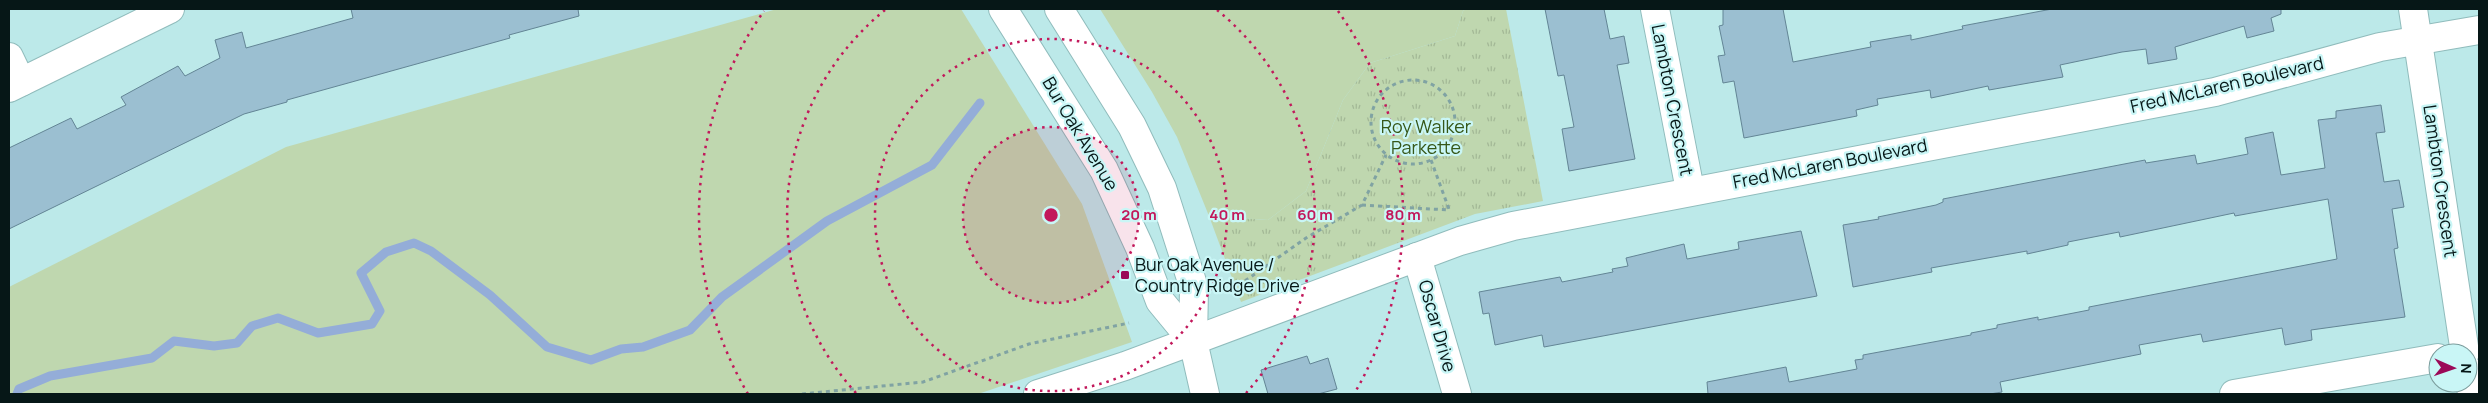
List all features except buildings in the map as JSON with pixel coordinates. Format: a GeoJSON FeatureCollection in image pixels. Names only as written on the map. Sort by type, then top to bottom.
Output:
{"type":"FeatureCollection","features":[{"type":"Feature","properties":{"kind":"street"},"geometry":{"type":"LineString","coordinates":[[9,57],[15,85],[170,9]]}},
{"type":"Feature","properties":{"kind":"street","name":"Bur Oak Avenue"},"geometry":{"type":"LineString","coordinates":[[1003,9],[1104,170],[1140,248],[1160,301],[1193,341]]}},
{"type":"Feature","properties":{"kind":"street","name":"Bur Oak Avenue"},"geometry":{"type":"LineString","coordinates":[[1059,9],[1132,126],[1162,188],[1194,288],[1193,341],[1205,394]]}},
{"type":"Feature","properties":{"kind":"street","name":"Lambton Crescent"},"geometry":{"type":"LineString","coordinates":[[1655,9],[1690,190]]}},
{"type":"Feature","properties":{"kind":"street","name":"Lambton Crescent"},"geometry":{"type":"LineString","coordinates":[[2413,9],[2464,343]]}},
{"type":"Feature","properties":{"kind":"street","name":"Fred McLaren Boulevard"},"geometry":{"type":"LineString","coordinates":[[1038,394],[1125,366],[1460,241],[1513,226],[1690,190],[2214,92],[2418,39],[2479,30]]}},
{"type":"Feature","properties":{"kind":"street","name":"Oscar Drive"},"geometry":{"type":"LineString","coordinates":[[1417,257],[1457,394]]}},
{"type":"Feature","properties":{"kind":"street"},"geometry":{"type":"LineString","coordinates":[[2234,394],[2428,360]]}},
{"type":"Feature","properties":{"kind":"path"},"geometry":{"type":"LineString","coordinates":[[1410,80],[1424,81],[1437,88],[1447,98],[1453,111],[1455,125],[1451,139],[1443,151],[1432,160],[1408,164],[1386,155],[1377,144],[1371,131],[1371,116],[1375,103],[1384,91],[1396,83],[1410,80]]}},
{"type":"Feature","properties":{"kind":"path"},"geometry":{"type":"LineString","coordinates":[[1362,205],[1386,155]]}},
{"type":"Feature","properties":{"kind":"path"},"geometry":{"type":"LineString","coordinates":[[1432,160],[1452,219]]}},
{"type":"Feature","properties":{"kind":"path"},"geometry":{"type":"LineString","coordinates":[[1232,290],[1306,238],[1362,205],[1449,210]]}},
{"type":"Feature","properties":{"kind":"path"},"geometry":{"type":"LineString","coordinates":[[802,394],[923,382],[1029,344],[1129,323]]}},
{"type":"Feature","properties":{"kind":"green space"},"geometry":{"type":"Polygon","coordinates":[[[777,9],[961,9],[1082,204],[1132,342],[978,394],[9,394],[9,287],[286,147],[777,9]]]}},
{"type":"Feature","properties":{"kind":"green space"},"geometry":{"type":"Polygon","coordinates":[[[1100,9],[1466,9],[1463,11],[1455,36],[1370,63],[1343,100],[1306,191],[1268,220],[1209,216],[1177,137],[1152,92],[1100,9]]]}},
{"type":"Feature","properties":{"kind":"green space","name":"Roy Walker Parkette"},"geometry":{"type":"Polygon","coordinates":[[[1466,9],[1506,9],[1543,201],[1475,214],[1241,302],[1209,216],[1268,220],[1306,191],[1343,100],[1370,63],[1455,36],[1463,11],[1466,9]]]}},
{"type":"Feature","properties":{"kind":"waterway"},"geometry":{"type":"LineString","coordinates":[[17,394],[19,389],[50,376],[152,358],[174,341],[214,346],[237,343],[252,326],[278,318],[318,333],[372,324],[380,311],[361,273],[386,252],[414,243],[431,251],[490,295],[547,347],[591,360],[621,349],[643,347],[690,330],[722,297],[827,221],[932,165],[980,103]]}},
{"type":"Feature","properties":{"kind":"place","name":"Bur Oak Avenue / Country Ridge Drive"},"geometry":{"type":"Point","coordinates":[1125,275]}}]}
